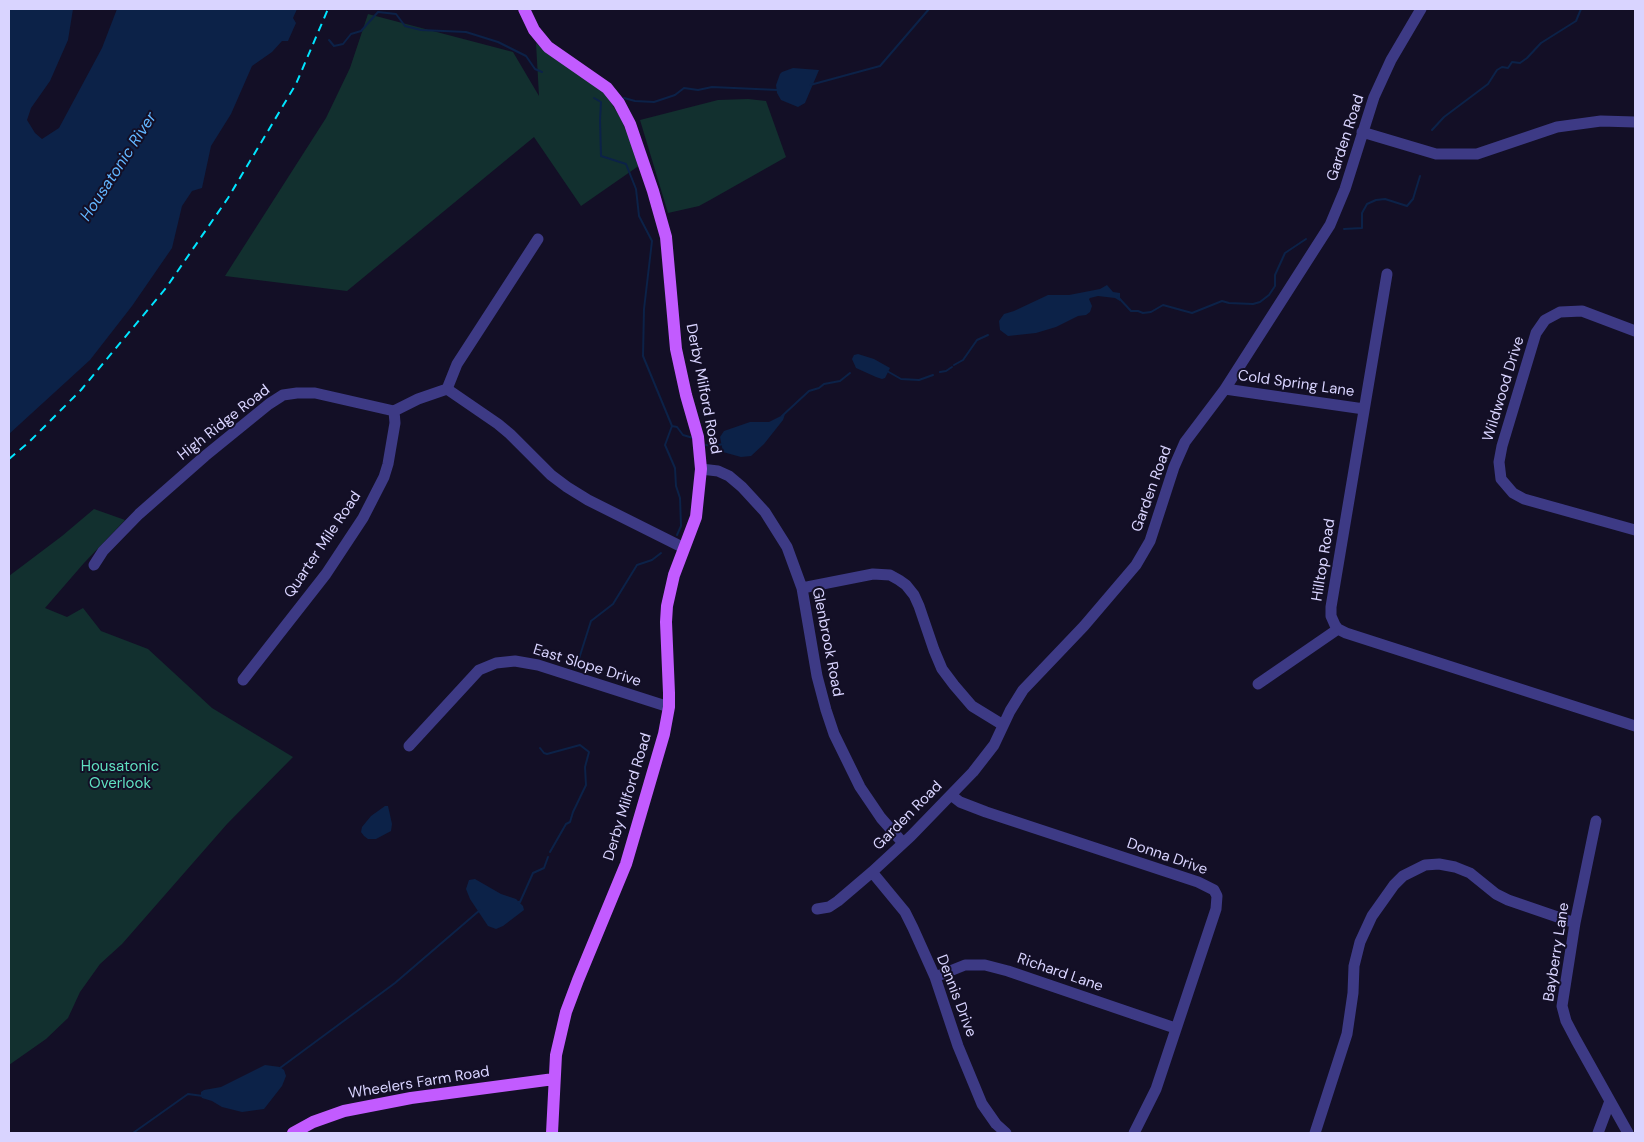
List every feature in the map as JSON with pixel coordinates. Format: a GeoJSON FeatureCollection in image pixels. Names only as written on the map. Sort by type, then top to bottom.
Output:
{"type":"FeatureCollection","features":[{"type":"Feature","properties":{"kind":"main road","name":"Derby Milford Road"},"geometry":{"type":"LineString","coordinates":[[524,9],[529,22],[541,39],[557,54],[607,88],[619,102],[630,124],[653,191],[666,237],[676,349],[698,437],[702,469],[696,517],[674,575],[667,606],[669,707],[661,748],[626,864],[566,1012],[558,1043],[554,1079],[552,1133]]}},
{"type":"Feature","properties":{"kind":"main road","name":"Wheelers Farm Road"},"geometry":{"type":"LineString","coordinates":[[293,1133],[313,1122],[344,1111],[411,1098],[554,1079]]}},
{"type":"Feature","properties":{"kind":"street","name":"Garden Road"},"geometry":{"type":"LineString","coordinates":[[817,909],[828,907],[838,901],[872,872],[903,844],[986,757],[1022,690],[1106,602],[1143,554],[1153,531],[1180,451],[1193,430],[1224,389],[1330,225],[1345,189],[1362,132],[1384,76],[1421,9]]}},
{"type":"Feature","properties":{"kind":"street"},"geometry":{"type":"LineString","coordinates":[[1362,132],[1436,154],[1477,154],[1557,127],[1601,121],[1635,122]]}},
{"type":"Feature","properties":{"kind":"street"},"geometry":{"type":"LineString","coordinates":[[394,411],[418,399],[446,389],[457,364],[538,239]]}},
{"type":"Feature","properties":{"kind":"street","name":"Hilltop Road"},"geometry":{"type":"LineString","coordinates":[[1338,629],[1333,620],[1331,607],[1388,274]]}},
{"type":"Feature","properties":{"kind":"street","name":"Wildwood Drive"},"geometry":{"type":"LineString","coordinates":[[1635,331],[1582,311],[1560,312],[1546,320],[1536,333],[1502,446],[1499,462],[1501,479],[1513,493],[1524,500],[1635,530]]}},
{"type":"Feature","properties":{"kind":"street"},"geometry":{"type":"LineString","coordinates":[[446,389],[498,424],[550,475],[567,487],[588,500],[684,548]]}},
{"type":"Feature","properties":{"kind":"street","name":"Cold Spring Lane"},"geometry":{"type":"LineString","coordinates":[[1224,389],[1364,409]]}},
{"type":"Feature","properties":{"kind":"street","name":"High Ridge Road"},"geometry":{"type":"LineString","coordinates":[[94,565],[103,551],[181,476],[269,404],[283,395],[315,393],[394,411]]}},
{"type":"Feature","properties":{"kind":"street","name":"Quarter Mile Road"},"geometry":{"type":"LineString","coordinates":[[243,680],[326,574],[363,518],[384,477],[388,464],[395,423],[394,411]]}},
{"type":"Feature","properties":{"kind":"street","name":"Glenbrook Road"},"geometry":{"type":"LineString","coordinates":[[702,469],[718,471],[729,476],[748,493],[765,512],[787,547],[802,588],[817,676],[834,734],[860,787],[881,818],[903,844]]}},
{"type":"Feature","properties":{"kind":"street"},"geometry":{"type":"LineString","coordinates":[[802,588],[873,574],[890,575],[899,580],[906,585],[920,606],[942,669],[972,706],[1003,725]]}},
{"type":"Feature","properties":{"kind":"street"},"geometry":{"type":"LineString","coordinates":[[1258,684],[1338,629],[1635,726]]}},
{"type":"Feature","properties":{"kind":"street","name":"East Slope Drive"},"geometry":{"type":"LineString","coordinates":[[409,746],[479,670],[496,663],[515,661],[538,665],[669,707]]}},
{"type":"Feature","properties":{"kind":"street","name":"Donna Drive"},"geometry":{"type":"LineString","coordinates":[[951,795],[960,802],[986,812],[1198,882],[1214,890],[1217,896],[1216,908],[1156,1089],[1134,1133]]}},
{"type":"Feature","properties":{"kind":"street","name":"Bayberry Lane"},"geometry":{"type":"LineString","coordinates":[[1596,821],[1575,923],[1562,1009],[1628,1133]]}},
{"type":"Feature","properties":{"kind":"street"},"geometry":{"type":"LineString","coordinates":[[1315,1133],[1347,1034],[1353,994],[1354,966],[1360,942],[1376,909],[1403,876],[1425,865],[1439,864],[1455,867],[1470,873],[1496,894],[1508,900],[1575,923]]}},
{"type":"Feature","properties":{"kind":"street","name":"Dennis Drive"},"geometry":{"type":"LineString","coordinates":[[872,872],[905,912],[935,977],[958,1046],[982,1104],[996,1124],[1006,1133]]}},
{"type":"Feature","properties":{"kind":"street","name":"Richard Lane"},"geometry":{"type":"LineString","coordinates":[[935,977],[965,964],[985,965],[1008,971],[1175,1028]]}},
{"type":"Feature","properties":{"kind":"street"},"geometry":{"type":"LineString","coordinates":[[1598,1133],[1610,1101]]}},
{"type":"Feature","properties":{"kind":"green space"},"geometry":{"type":"Polygon","coordinates":[[[368,14],[513,52],[539,96],[536,43],[546,52],[599,88],[607,96],[621,119],[640,165],[581,206],[534,137],[347,291],[225,276],[326,118],[350,68],[368,14]]]}},
{"type":"Feature","properties":{"kind":"green space"},"geometry":{"type":"Polygon","coordinates":[[[748,99],[766,101],[786,157],[699,206],[668,213],[640,120],[718,100],[748,99]]]}},
{"type":"Feature","properties":{"kind":"green space","name":"Housatonic Overlook"},"geometry":{"type":"Polygon","coordinates":[[[94,509],[125,520],[45,608],[67,617],[83,608],[101,631],[148,649],[212,708],[293,757],[227,824],[122,944],[100,964],[80,992],[68,1018],[46,1039],[9,1065],[9,576],[94,509]]]}},
{"type":"Feature","properties":{"kind":"water","name":"Housatonic River"},"geometry":{"type":"Polygon","coordinates":[[[9,9],[73,9],[68,40],[50,81],[31,108],[27,120],[35,133],[42,139],[59,128],[102,48],[117,9],[297,9],[293,18],[296,23],[288,41],[282,41],[272,52],[252,66],[231,114],[211,146],[202,188],[192,191],[182,206],[172,248],[132,306],[90,360],[9,434],[9,9]]]}},
{"type":"Feature","properties":{"kind":"water"},"geometry":{"type":"Polygon","coordinates":[[[793,68],[819,70],[805,103],[798,107],[781,100],[777,93],[776,85],[780,74],[793,68]]]}},
{"type":"Feature","properties":{"kind":"water"},"geometry":{"type":"Polygon","coordinates":[[[1107,285],[1113,292],[1120,293],[1120,301],[1115,298],[1098,296],[1090,298],[1092,306],[1090,312],[1086,315],[1078,316],[1056,327],[1036,333],[1008,336],[1000,330],[999,321],[1004,314],[1048,295],[1069,295],[1100,289],[1107,285]]]}},
{"type":"Feature","properties":{"kind":"water"},"geometry":{"type":"Polygon","coordinates":[[[858,354],[874,359],[890,368],[885,378],[876,377],[856,368],[852,359],[854,355],[858,354]]]}},
{"type":"Feature","properties":{"kind":"water"},"geometry":{"type":"Polygon","coordinates":[[[785,414],[783,420],[764,444],[751,456],[741,457],[723,452],[720,437],[724,431],[750,422],[769,422],[785,414]]]}},
{"type":"Feature","properties":{"kind":"water"},"geometry":{"type":"Polygon","coordinates":[[[385,806],[388,806],[392,824],[391,831],[376,839],[368,839],[361,832],[362,827],[371,816],[385,806]]]}},
{"type":"Feature","properties":{"kind":"water"},"geometry":{"type":"Polygon","coordinates":[[[475,879],[501,894],[516,899],[523,906],[524,910],[503,926],[496,929],[488,926],[470,899],[466,889],[469,880],[475,879]]]}},
{"type":"Feature","properties":{"kind":"water"},"geometry":{"type":"Polygon","coordinates":[[[265,1065],[280,1067],[284,1070],[286,1076],[282,1086],[264,1109],[242,1112],[222,1107],[202,1098],[201,1092],[204,1090],[221,1087],[265,1065]]]}},
{"type":"Feature","properties":{"kind":"waterway"},"geometry":{"type":"LineString","coordinates":[[810,85],[880,66],[929,9]]}},
{"type":"Feature","properties":{"kind":"waterway"},"geometry":{"type":"LineString","coordinates":[[1432,130],[1444,117],[1488,84],[1497,70],[1502,67],[1508,68],[1512,62],[1520,63],[1541,43],[1576,21],[1581,9]]}},
{"type":"Feature","properties":{"kind":"waterway"},"geometry":{"type":"LineString","coordinates":[[329,40],[334,46],[343,44],[351,34],[361,31],[378,12],[396,14],[405,26],[421,30],[466,32],[498,42],[526,56],[535,69],[542,72]]}},
{"type":"Feature","properties":{"kind":"waterway"},"geometry":{"type":"LineString","coordinates":[[624,98],[635,101],[654,102],[675,95],[684,88],[698,90],[712,87],[778,90]]}},
{"type":"Feature","properties":{"kind":"waterway"},"geometry":{"type":"LineString","coordinates":[[594,98],[601,102],[601,156],[626,164],[636,189],[639,216],[652,241],[644,309],[643,356],[672,426],[677,427],[683,435],[693,438]]}},
{"type":"Feature","properties":{"kind":"waterway"},"geometry":{"type":"LineString","coordinates":[[1344,229],[1362,228],[1362,213],[1367,204],[1376,200],[1385,199],[1407,206],[1413,199],[1420,176]]}},
{"type":"Feature","properties":{"kind":"waterway"},"geometry":{"type":"LineString","coordinates":[[1118,297],[1131,311],[1143,313],[1151,312],[1163,305],[1192,313],[1222,301],[1253,304],[1260,302],[1269,295],[1275,286],[1275,275],[1285,253],[1306,239]]}},
{"type":"Feature","properties":{"kind":"waterway"},"geometry":{"type":"LineString","coordinates":[[954,365],[963,360],[977,340],[988,335]]}},
{"type":"Feature","properties":{"kind":"waterway"},"geometry":{"type":"LineString","coordinates":[[940,372],[952,367]]}},
{"type":"Feature","properties":{"kind":"waterway"},"geometry":{"type":"LineString","coordinates":[[887,371],[901,379],[919,380],[933,375]]}},
{"type":"Feature","properties":{"kind":"waterway"},"geometry":{"type":"LineString","coordinates":[[782,416],[809,391],[819,388],[824,384],[840,381],[850,373]]}},
{"type":"Feature","properties":{"kind":"waterway"},"geometry":{"type":"LineString","coordinates":[[672,426],[665,445],[675,468],[676,486],[680,498],[681,526],[677,535]]}},
{"type":"Feature","properties":{"kind":"waterway"},"geometry":{"type":"LineString","coordinates":[[706,445],[723,444]]}},
{"type":"Feature","properties":{"kind":"waterway"},"geometry":{"type":"LineString","coordinates":[[576,668],[591,621],[613,604],[637,565],[652,560],[661,553]]}},
{"type":"Feature","properties":{"kind":"waterway"},"geometry":{"type":"LineString","coordinates":[[540,748],[547,754],[580,745],[589,752],[585,767],[586,785],[570,822],[566,824],[550,852]]}},
{"type":"Feature","properties":{"kind":"waterway"},"geometry":{"type":"LineString","coordinates":[[518,902],[520,902],[533,873],[544,868],[548,857]]}},
{"type":"Feature","properties":{"kind":"waterway"},"geometry":{"type":"LineString","coordinates":[[280,1068],[395,983],[480,910]]}},
{"type":"Feature","properties":{"kind":"waterway"},"geometry":{"type":"LineString","coordinates":[[133,1133],[188,1094],[203,1096]]}},
{"type":"Feature","properties":{"kind":"railway"},"geometry":{"type":"LineString","coordinates":[[9,459],[28,443],[81,390],[166,288],[228,198],[296,84],[328,9]]}}]}
